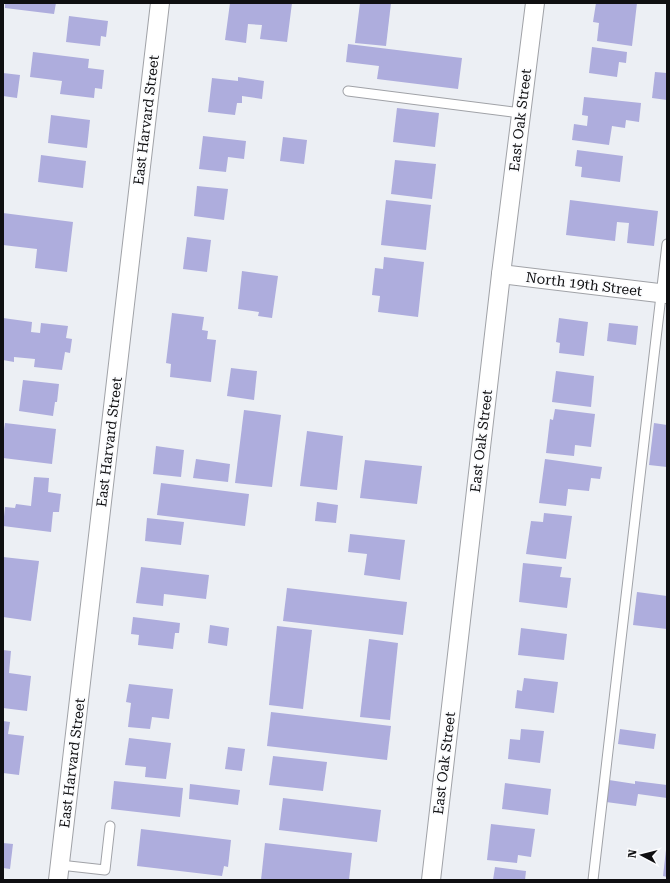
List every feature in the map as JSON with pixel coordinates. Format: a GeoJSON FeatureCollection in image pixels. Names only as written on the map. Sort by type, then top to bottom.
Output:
{"type":"FeatureCollection","features":[{"type":"Feature","properties":{"kind":"street","name":"East Harvard Street"},"geometry":{"type":"LineString","coordinates":[[59,873],[160,3]]}},
{"type":"Feature","properties":{"kind":"street","name":"East Oak Street"},"geometry":{"type":"LineString","coordinates":[[431,880],[500,274],[535,3]]}},
{"type":"Feature","properties":{"kind":"street","name":"North 19th Street"},"geometry":{"type":"LineString","coordinates":[[500,274],[664,294]]}},
{"type":"Feature","properties":{"kind":"lane"},"geometry":{"type":"LineString","coordinates":[[348,90],[521,113]]}},
{"type":"Feature","properties":{"kind":"lane"},"geometry":{"type":"LineString","coordinates":[[593,880],[664,294],[667,244]]}},
{"type":"Feature","properties":{"kind":"lane"},"geometry":{"type":"LineString","coordinates":[[104,880],[110,826]]}},
{"type":"Feature","properties":{"kind":"lane"},"geometry":{"type":"LineString","coordinates":[[59,873],[105,870]]}},
{"type":"Feature","properties":{"kind":"building"},"geometry":{"type":"Polygon","coordinates":[[[5,3],[56,3],[54,14],[5,8],[5,3]]]}},
{"type":"Feature","properties":{"kind":"building"},"geometry":{"type":"Polygon","coordinates":[[[230,3],[292,3],[287,42],[260,39],[262,25],[248,24],[246,43],[225,40],[230,3]]]}},
{"type":"Feature","properties":{"kind":"building"},"geometry":{"type":"Polygon","coordinates":[[[360,3],[391,3],[386,46],[355,43],[360,3]]]}},
{"type":"Feature","properties":{"kind":"building"},"geometry":{"type":"Polygon","coordinates":[[[596,3],[637,3],[632,46],[597,41],[599,23],[593,22],[596,3]]]}},
{"type":"Feature","properties":{"kind":"building"},"geometry":{"type":"Polygon","coordinates":[[[69,16],[108,21],[106,37],[101,36],[100,46],[66,42],[69,16]]]}},
{"type":"Feature","properties":{"kind":"building"},"geometry":{"type":"Polygon","coordinates":[[[348,44],[462,58],[458,89],[377,79],[379,66],[346,62],[348,44]]]}},
{"type":"Feature","properties":{"kind":"building"},"geometry":{"type":"Polygon","coordinates":[[[592,47],[627,52],[626,63],[619,62],[617,77],[589,73],[592,47]]]}},
{"type":"Feature","properties":{"kind":"building"},"geometry":{"type":"Polygon","coordinates":[[[33,52],[89,59],[88,68],[104,70],[102,89],[95,88],[94,98],[60,94],[62,81],[30,77],[33,52]]]}},
{"type":"Feature","properties":{"kind":"building"},"geometry":{"type":"Polygon","coordinates":[[[655,72],[667,73],[667,100],[652,98],[655,72]]]}},
{"type":"Feature","properties":{"kind":"building"},"geometry":{"type":"Polygon","coordinates":[[[3,73],[20,75],[17,98],[3,96],[3,73]]]}},
{"type":"Feature","properties":{"kind":"building"},"geometry":{"type":"Polygon","coordinates":[[[238,77],[264,81],[262,99],[242,96],[242,103],[237,103],[235,115],[208,112],[212,78],[238,81],[238,77]]]}},
{"type":"Feature","properties":{"kind":"building"},"geometry":{"type":"Polygon","coordinates":[[[584,97],[641,103],[639,122],[626,120],[625,128],[612,126],[609,145],[572,140],[574,124],[587,126],[588,116],[582,115],[584,97]]]}},
{"type":"Feature","properties":{"kind":"building"},"geometry":{"type":"Polygon","coordinates":[[[397,108],[439,113],[435,147],[393,142],[397,108]]]}},
{"type":"Feature","properties":{"kind":"building"},"geometry":{"type":"Polygon","coordinates":[[[51,115],[90,120],[87,148],[48,143],[51,115]]]}},
{"type":"Feature","properties":{"kind":"building"},"geometry":{"type":"Polygon","coordinates":[[[203,136],[246,141],[244,159],[228,157],[226,172],[199,169],[203,136]]]}},
{"type":"Feature","properties":{"kind":"building"},"geometry":{"type":"Polygon","coordinates":[[[283,137],[307,140],[304,164],[280,161],[283,137]]]}},
{"type":"Feature","properties":{"kind":"building"},"geometry":{"type":"Polygon","coordinates":[[[577,150],[623,156],[620,182],[581,177],[582,167],[575,166],[577,150]]]}},
{"type":"Feature","properties":{"kind":"building"},"geometry":{"type":"Polygon","coordinates":[[[41,155],[86,161],[83,188],[38,182],[41,155]]]}},
{"type":"Feature","properties":{"kind":"building"},"geometry":{"type":"Polygon","coordinates":[[[395,160],[436,164],[432,199],[391,194],[395,160]]]}},
{"type":"Feature","properties":{"kind":"building"},"geometry":{"type":"Polygon","coordinates":[[[197,186],[228,189],[224,220],[194,216],[197,186]]]}},
{"type":"Feature","properties":{"kind":"building"},"geometry":{"type":"Polygon","coordinates":[[[386,200],[431,205],[426,250],[381,245],[386,200]]]}},
{"type":"Feature","properties":{"kind":"building"},"geometry":{"type":"Polygon","coordinates":[[[570,200],[658,211],[654,246],[627,243],[629,223],[617,222],[615,241],[566,235],[570,200]]]}},
{"type":"Feature","properties":{"kind":"building"},"geometry":{"type":"Polygon","coordinates":[[[3,213],[73,222],[67,272],[35,268],[37,249],[3,245],[3,213]]]}},
{"type":"Feature","properties":{"kind":"building"},"geometry":{"type":"Polygon","coordinates":[[[187,237],[211,240],[207,272],[183,269],[187,237]]]}},
{"type":"Feature","properties":{"kind":"building"},"geometry":{"type":"Polygon","coordinates":[[[384,257],[424,262],[418,317],[378,312],[380,296],[372,295],[375,268],[383,269],[384,257]]]}},
{"type":"Feature","properties":{"kind":"building"},"geometry":{"type":"Polygon","coordinates":[[[242,271],[278,276],[272,318],[258,316],[259,312],[238,309],[242,271]]]}},
{"type":"Feature","properties":{"kind":"building"},"geometry":{"type":"Polygon","coordinates":[[[172,313],[204,317],[202,330],[208,331],[207,339],[216,340],[211,382],[170,377],[171,364],[166,363],[172,313]]]}},
{"type":"Feature","properties":{"kind":"building"},"geometry":{"type":"Polygon","coordinates":[[[3,318],[32,322],[31,332],[40,333],[41,323],[68,326],[66,338],[72,339],[70,353],[65,352],[62,370],[34,367],[35,359],[14,357],[14,362],[3,360],[3,318]]]}},
{"type":"Feature","properties":{"kind":"building"},"geometry":{"type":"Polygon","coordinates":[[[559,318],[588,322],[584,356],[559,353],[560,343],[556,342],[559,318]]]}},
{"type":"Feature","properties":{"kind":"building"},"geometry":{"type":"Polygon","coordinates":[[[609,323],[638,326],[636,345],[607,341],[609,323]]]}},
{"type":"Feature","properties":{"kind":"building"},"geometry":{"type":"Polygon","coordinates":[[[231,368],[257,371],[254,400],[227,396],[231,368]]]}},
{"type":"Feature","properties":{"kind":"building"},"geometry":{"type":"Polygon","coordinates":[[[556,371],[594,376],[591,407],[552,402],[556,371]]]}},
{"type":"Feature","properties":{"kind":"building"},"geometry":{"type":"Polygon","coordinates":[[[23,380],[59,384],[57,402],[55,402],[53,416],[19,411],[23,380]]]}},
{"type":"Feature","properties":{"kind":"building"},"geometry":{"type":"Polygon","coordinates":[[[555,409],[595,414],[591,447],[575,445],[574,456],[546,453],[550,419],[553,420],[555,409]]]}},
{"type":"Feature","properties":{"kind":"building"},"geometry":{"type":"Polygon","coordinates":[[[244,410],[281,415],[272,487],[235,483],[244,410]]]}},
{"type":"Feature","properties":{"kind":"building"},"geometry":{"type":"Polygon","coordinates":[[[5,423],[56,429],[52,464],[3,458],[5,423]]]}},
{"type":"Feature","properties":{"kind":"building"},"geometry":{"type":"Polygon","coordinates":[[[654,423],[667,425],[667,467],[649,465],[654,423]]]}},
{"type":"Feature","properties":{"kind":"building"},"geometry":{"type":"Polygon","coordinates":[[[307,431],[343,436],[337,490],[300,486],[307,431]]]}},
{"type":"Feature","properties":{"kind":"building"},"geometry":{"type":"Polygon","coordinates":[[[156,446],[184,450],[181,477],[153,474],[156,446]]]}},
{"type":"Feature","properties":{"kind":"building"},"geometry":{"type":"Polygon","coordinates":[[[196,459],[230,464],[228,482],[193,478],[196,459]]]}},
{"type":"Feature","properties":{"kind":"building"},"geometry":{"type":"Polygon","coordinates":[[[545,459],[602,467],[600,479],[591,478],[589,491],[568,489],[566,506],[539,503],[545,459]]]}},
{"type":"Feature","properties":{"kind":"building"},"geometry":{"type":"Polygon","coordinates":[[[365,460],[422,466],[417,504],[360,498],[365,460]]]}},
{"type":"Feature","properties":{"kind":"building"},"geometry":{"type":"Polygon","coordinates":[[[34,477],[49,478],[48,492],[61,494],[59,512],[53,512],[51,532],[3,526],[5,507],[15,508],[16,504],[31,506],[34,477]]]}},
{"type":"Feature","properties":{"kind":"building"},"geometry":{"type":"Polygon","coordinates":[[[161,483],[249,494],[245,526],[157,515],[161,483]]]}},
{"type":"Feature","properties":{"kind":"building"},"geometry":{"type":"Polygon","coordinates":[[[317,502],[338,505],[336,523],[315,521],[317,502]]]}},
{"type":"Feature","properties":{"kind":"building"},"geometry":{"type":"Polygon","coordinates":[[[544,513],[572,516],[566,559],[526,554],[531,521],[543,522],[544,513]]]}},
{"type":"Feature","properties":{"kind":"building"},"geometry":{"type":"Polygon","coordinates":[[[147,518],[184,522],[181,545],[145,541],[147,518]]]}},
{"type":"Feature","properties":{"kind":"building"},"geometry":{"type":"Polygon","coordinates":[[[350,534],[405,540],[400,580],[364,575],[367,554],[348,552],[350,534]]]}},
{"type":"Feature","properties":{"kind":"building"},"geometry":{"type":"Polygon","coordinates":[[[3,557],[39,561],[31,621],[3,617],[3,557]]]}},
{"type":"Feature","properties":{"kind":"building"},"geometry":{"type":"Polygon","coordinates":[[[523,563],[562,567],[560,577],[571,578],[567,608],[519,602],[523,563]]]}},
{"type":"Feature","properties":{"kind":"building"},"geometry":{"type":"Polygon","coordinates":[[[141,567],[209,575],[206,599],[164,594],[163,606],[136,603],[141,567]]]}},
{"type":"Feature","properties":{"kind":"building"},"geometry":{"type":"Polygon","coordinates":[[[287,588],[407,602],[403,635],[283,621],[287,588]]]}},
{"type":"Feature","properties":{"kind":"building"},"geometry":{"type":"Polygon","coordinates":[[[637,592],[667,596],[667,629],[633,625],[637,592]]]}},
{"type":"Feature","properties":{"kind":"building"},"geometry":{"type":"Polygon","coordinates":[[[133,617],[180,623],[179,633],[175,633],[173,649],[138,645],[139,635],[131,634],[133,617]]]}},
{"type":"Feature","properties":{"kind":"building"},"geometry":{"type":"Polygon","coordinates":[[[210,625],[229,628],[227,646],[208,643],[210,625]]]}},
{"type":"Feature","properties":{"kind":"building"},"geometry":{"type":"Polygon","coordinates":[[[277,626],[312,630],[303,709],[269,705],[277,626]]]}},
{"type":"Feature","properties":{"kind":"building"},"geometry":{"type":"Polygon","coordinates":[[[521,628],[567,634],[564,660],[518,655],[521,628]]]}},
{"type":"Feature","properties":{"kind":"building"},"geometry":{"type":"Polygon","coordinates":[[[369,639],[398,643],[390,720],[360,717],[369,639]]]}},
{"type":"Feature","properties":{"kind":"building"},"geometry":{"type":"Polygon","coordinates":[[[3,650],[11,651],[9,673],[31,676],[27,711],[3,708],[3,650]]]}},
{"type":"Feature","properties":{"kind":"building"},"geometry":{"type":"Polygon","coordinates":[[[524,678],[558,682],[554,713],[515,708],[517,690],[522,691],[524,678]]]}},
{"type":"Feature","properties":{"kind":"building"},"geometry":{"type":"Polygon","coordinates":[[[129,684],[173,689],[169,719],[152,717],[150,729],[128,727],[131,703],[126,702],[129,684]]]}},
{"type":"Feature","properties":{"kind":"building"},"geometry":{"type":"Polygon","coordinates":[[[271,712],[391,726],[387,760],[267,746],[271,712]]]}},
{"type":"Feature","properties":{"kind":"building"},"geometry":{"type":"Polygon","coordinates":[[[3,721],[10,722],[8,734],[24,736],[19,775],[3,773],[3,721]]]}},
{"type":"Feature","properties":{"kind":"building"},"geometry":{"type":"Polygon","coordinates":[[[521,729],[544,731],[540,763],[508,759],[510,739],[520,740],[521,729]]]}},
{"type":"Feature","properties":{"kind":"building"},"geometry":{"type":"Polygon","coordinates":[[[620,729],[656,734],[654,749],[618,744],[620,729]]]}},
{"type":"Feature","properties":{"kind":"building"},"geometry":{"type":"Polygon","coordinates":[[[129,738],[171,743],[166,779],[145,777],[146,767],[125,765],[129,738]]]}},
{"type":"Feature","properties":{"kind":"building"},"geometry":{"type":"Polygon","coordinates":[[[228,747],[245,749],[242,771],[225,769],[228,747]]]}},
{"type":"Feature","properties":{"kind":"building"},"geometry":{"type":"Polygon","coordinates":[[[273,756],[327,762],[323,791],[269,785],[273,756]]]}},
{"type":"Feature","properties":{"kind":"building"},"geometry":{"type":"Polygon","coordinates":[[[609,780],[635,784],[635,781],[667,785],[667,798],[638,794],[636,806],[606,802],[609,780]]]}},
{"type":"Feature","properties":{"kind":"building"},"geometry":{"type":"Polygon","coordinates":[[[114,781],[183,788],[180,817],[111,809],[114,781]]]}},
{"type":"Feature","properties":{"kind":"building"},"geometry":{"type":"Polygon","coordinates":[[[505,783],[551,789],[548,815],[502,809],[505,783]]]}},
{"type":"Feature","properties":{"kind":"building"},"geometry":{"type":"Polygon","coordinates":[[[190,784],[240,790],[238,805],[189,799],[190,784]]]}},
{"type":"Feature","properties":{"kind":"building"},"geometry":{"type":"Polygon","coordinates":[[[283,798],[381,810],[377,842],[279,830],[283,798]]]}},
{"type":"Feature","properties":{"kind":"building"},"geometry":{"type":"Polygon","coordinates":[[[491,824],[535,829],[531,857],[518,855],[517,863],[487,860],[491,824]]]}},
{"type":"Feature","properties":{"kind":"building"},"geometry":{"type":"Polygon","coordinates":[[[141,829],[231,840],[228,867],[224,866],[222,876],[137,866],[141,829]]]}},
{"type":"Feature","properties":{"kind":"building"},"geometry":{"type":"Polygon","coordinates":[[[3,843],[13,844],[10,869],[3,868],[3,843]]]}},
{"type":"Feature","properties":{"kind":"building"},"geometry":{"type":"Polygon","coordinates":[[[265,843],[352,853],[349,880],[261,880],[265,843]]]}},
{"type":"Feature","properties":{"kind":"building"},"geometry":{"type":"Polygon","coordinates":[[[667,850],[667,877],[663,876],[667,850]]]}},
{"type":"Feature","properties":{"kind":"building"},"geometry":{"type":"Polygon","coordinates":[[[495,867],[526,871],[525,880],[493,880],[495,867]]]}}]}
